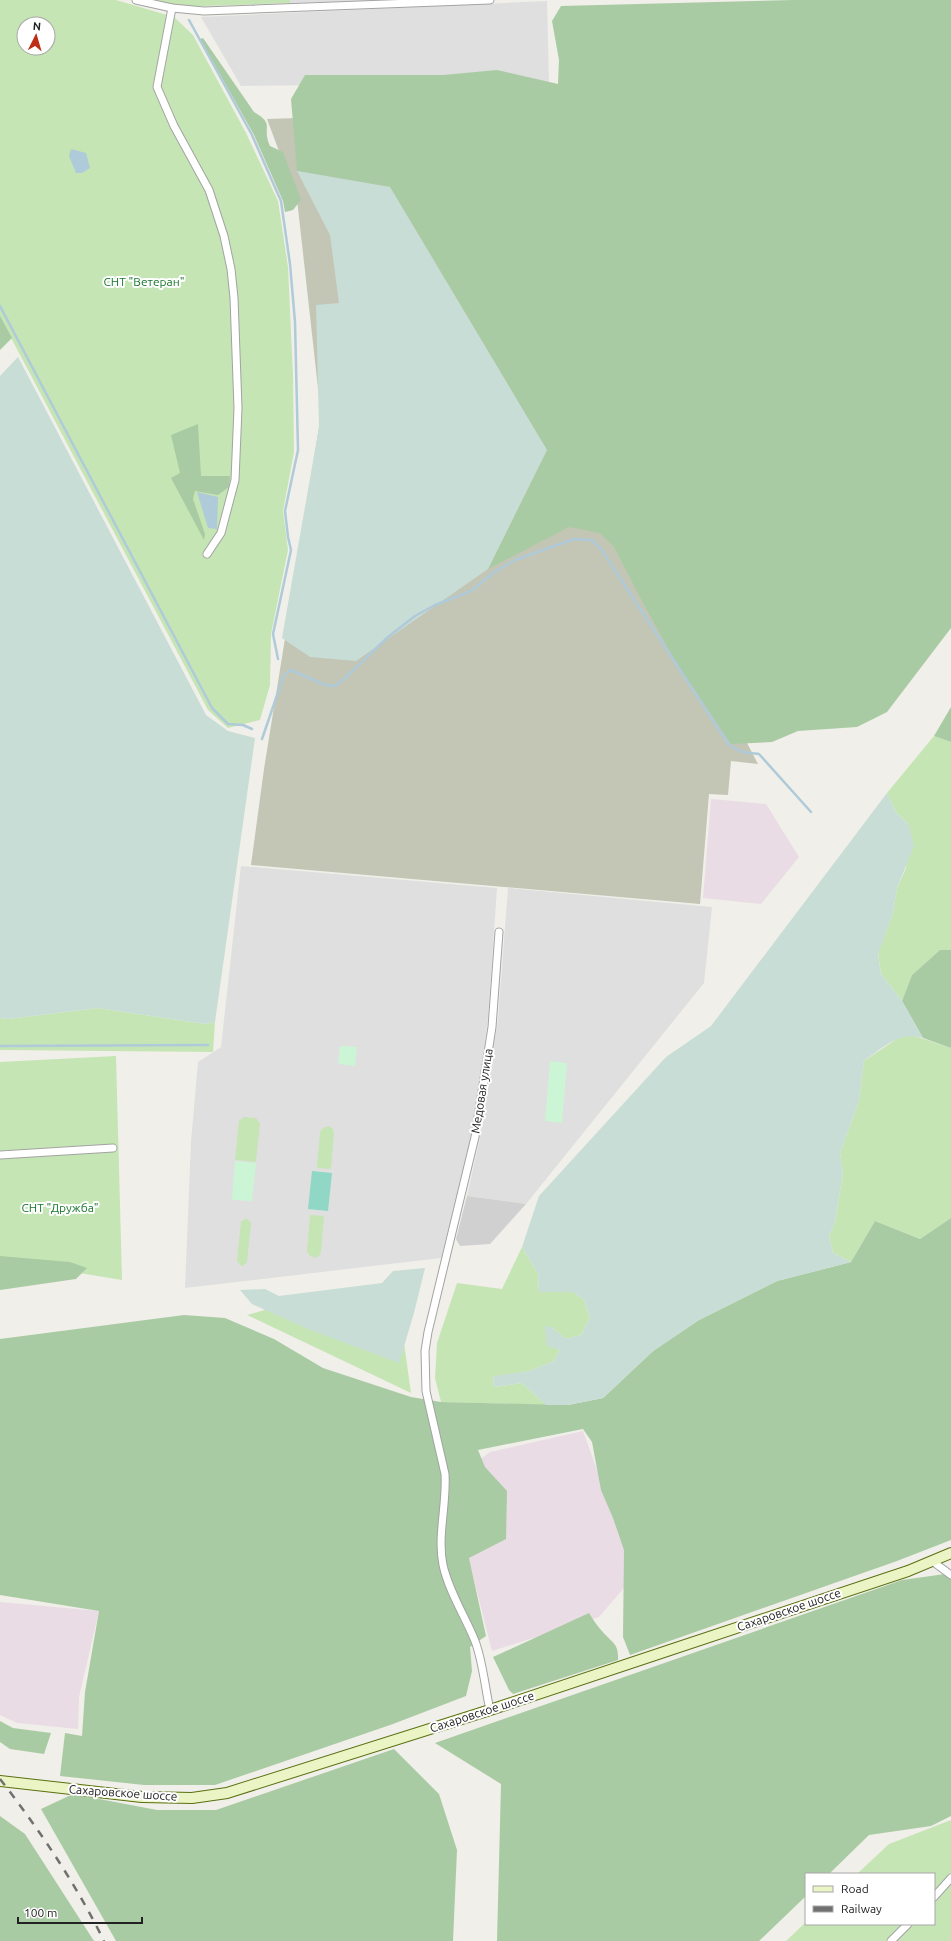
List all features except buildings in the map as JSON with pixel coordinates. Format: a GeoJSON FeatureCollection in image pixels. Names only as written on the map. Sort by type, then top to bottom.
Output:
{"type":"FeatureCollection","features":[{"type":"Feature","properties":{"kind":"main road","name":"Сахаровское шоссе"},"geometry":{"type":"LineString","coordinates":[[0,1781],[142,1797],[192,1798],[215,1796],[490,1710],[932,1561],[951,1553]]}},
{"type":"Feature","properties":{"kind":"street"},"geometry":{"type":"LineString","coordinates":[[136,0],[172,8],[204,11],[393,2],[490,0]]}},
{"type":"Feature","properties":{"kind":"street"},"geometry":{"type":"LineString","coordinates":[[172,8],[157,87],[174,126],[210,190],[224,236],[231,269],[234,298],[238,408],[235,480],[221,534],[207,554]]}},
{"type":"Feature","properties":{"kind":"street","name":"Медовая улица"},"geometry":{"type":"LineString","coordinates":[[490,1710],[476,1643],[446,1578],[443,1564],[442,1528],[446,1488],[445,1474],[426,1384],[425,1351],[428,1332],[473,1144],[482,1098],[492,1027],[498,932]]}},
{"type":"Feature","properties":{"kind":"street"},"geometry":{"type":"LineString","coordinates":[[0,1155],[113,1148]]}},
{"type":"Feature","properties":{"kind":"street"},"geometry":{"type":"LineString","coordinates":[[932,1561],[951,1575]]}},
{"type":"Feature","properties":{"kind":"street"},"geometry":{"type":"LineString","coordinates":[[935,1896],[951,1878]]}},
{"type":"Feature","properties":{"kind":"street"},"geometry":{"type":"LineString","coordinates":[[891,1941],[907,1925]]}},
{"type":"Feature","properties":{"kind":"shaded area"},"geometry":{"type":"Polygon","coordinates":[[[290,0],[402,0],[290,3],[290,0]]]}},
{"type":"Feature","properties":{"kind":"shaded area"},"geometry":{"type":"Polygon","coordinates":[[[547,1],[549,83],[241,86],[201,17],[547,1]]]}},
{"type":"Feature","properties":{"kind":"shaded area"},"geometry":{"type":"Polygon","coordinates":[[[420,114],[758,764],[731,761],[728,795],[709,794],[700,904],[251,865],[264,769],[321,415],[297,199],[267,119],[420,114]]]}},
{"type":"Feature","properties":{"kind":"shaded area"},"geometry":{"type":"Polygon","coordinates":[[[71,149],[86,153],[90,168],[82,173],[76,173],[69,156],[71,149]]]}},
{"type":"Feature","properties":{"kind":"shaded area"},"geometry":{"type":"Polygon","coordinates":[[[297,171],[390,187],[547,450],[488,569],[356,661],[310,657],[282,638],[319,427],[316,305],[339,303],[330,235],[297,171]]]}},
{"type":"Feature","properties":{"kind":"shaded area"},"geometry":{"type":"Polygon","coordinates":[[[18,357],[206,715],[228,731],[255,738],[215,1022],[205,1024],[98,1008],[8,1019],[0,1018],[0,376],[18,357]]]}},
{"type":"Feature","properties":{"kind":"shaded area"},"geometry":{"type":"Polygon","coordinates":[[[197,492],[218,497],[217,529],[208,528],[197,492]]]}},
{"type":"Feature","properties":{"kind":"shaded area"},"geometry":{"type":"Polygon","coordinates":[[[887,793],[896,812],[909,825],[914,846],[897,888],[893,913],[878,954],[881,974],[902,1001],[923,1038],[914,1036],[899,1039],[885,1046],[864,1061],[859,1101],[840,1153],[843,1173],[835,1222],[829,1236],[833,1253],[851,1262],[777,1281],[699,1320],[653,1351],[603,1398],[568,1405],[546,1405],[522,1383],[494,1387],[493,1376],[530,1371],[554,1361],[560,1350],[547,1346],[545,1327],[550,1326],[566,1339],[581,1335],[590,1318],[584,1300],[573,1292],[539,1292],[538,1274],[522,1247],[539,1196],[666,1057],[711,1026],[887,793]]]}},
{"type":"Feature","properties":{"kind":"shaded area"},"geometry":{"type":"Polygon","coordinates":[[[711,799],[766,804],[799,857],[761,904],[703,898],[711,799]]]}},
{"type":"Feature","properties":{"kind":"shaded area"},"geometry":{"type":"Polygon","coordinates":[[[241,866],[497,888],[488,1018],[478,1093],[468,1153],[441,1258],[185,1288],[191,1142],[198,1062],[221,1047],[241,866]]]}},
{"type":"Feature","properties":{"kind":"shaded area"},"geometry":{"type":"Polygon","coordinates":[[[508,888],[712,907],[704,983],[526,1204],[467,1196],[480,1138],[498,1019],[508,888]]]}},
{"type":"Feature","properties":{"kind":"shaded area"},"geometry":{"type":"Polygon","coordinates":[[[467,1196],[526,1204],[490,1244],[460,1246],[456,1239],[467,1196]]]}},
{"type":"Feature","properties":{"kind":"shaded area"},"geometry":{"type":"Polygon","coordinates":[[[425,1268],[414,1313],[399,1363],[308,1329],[252,1304],[240,1290],[265,1289],[279,1296],[382,1283],[393,1271],[425,1268]]]}},
{"type":"Feature","properties":{"kind":"shaded area"},"geometry":{"type":"Polygon","coordinates":[[[583,1431],[635,1575],[599,1617],[492,1651],[467,1552],[466,1470],[490,1452],[583,1431]]]}},
{"type":"Feature","properties":{"kind":"shaded area"},"geometry":{"type":"Polygon","coordinates":[[[0,1602],[99,1611],[79,1697],[78,1729],[17,1723],[0,1715],[0,1602]]]}},
{"type":"Feature","properties":{"kind":"green space","name":"СНТ \"Ветеран\""},"geometry":{"type":"Polygon","coordinates":[[[0,0],[116,0],[174,17],[193,35],[246,133],[278,201],[288,267],[293,375],[294,452],[283,511],[288,550],[271,634],[270,685],[260,720],[228,728],[208,710],[0,317],[0,0]]]}},
{"type":"Feature","properties":{"kind":"green space"},"geometry":{"type":"Polygon","coordinates":[[[144,0],[290,0],[290,3],[176,7],[144,0]]]}},
{"type":"Feature","properties":{"kind":"green space"},"geometry":{"type":"Polygon","coordinates":[[[793,0],[951,0],[951,628],[887,712],[857,727],[798,731],[772,742],[731,744],[674,659],[614,547],[600,533],[569,527],[488,569],[547,450],[390,187],[297,171],[291,99],[305,75],[443,75],[497,70],[558,84],[559,60],[552,21],[561,6],[793,0]]]}},
{"type":"Feature","properties":{"kind":"green space"},"geometry":{"type":"Polygon","coordinates":[[[203,38],[254,112],[265,120],[270,146],[283,152],[301,200],[293,210],[285,212],[283,201],[254,135],[200,39],[203,38]]]}},
{"type":"Feature","properties":{"kind":"green space"},"geometry":{"type":"Polygon","coordinates":[[[0,316],[12,338],[0,350],[0,316]]]}},
{"type":"Feature","properties":{"kind":"green space"},"geometry":{"type":"Polygon","coordinates":[[[198,424],[201,476],[230,476],[229,487],[218,495],[195,491],[193,499],[205,534],[204,540],[171,478],[180,473],[171,435],[198,424]]]}},
{"type":"Feature","properties":{"kind":"green space"},"geometry":{"type":"Polygon","coordinates":[[[951,707],[951,742],[934,736],[951,707]]]}},
{"type":"Feature","properties":{"kind":"green space"},"geometry":{"type":"Polygon","coordinates":[[[934,736],[951,742],[951,950],[940,950],[912,975],[902,1001],[881,974],[878,953],[893,913],[897,888],[906,868],[909,825],[896,812],[887,793],[934,736]]]}},
{"type":"Feature","properties":{"kind":"green space"},"geometry":{"type":"Polygon","coordinates":[[[940,950],[951,950],[951,1048],[923,1038],[902,1001],[912,975],[940,950]]]}},
{"type":"Feature","properties":{"kind":"green space"},"geometry":{"type":"Polygon","coordinates":[[[98,1008],[205,1024],[215,1022],[213,1052],[0,1050],[0,1018],[8,1019],[98,1008]]]}},
{"type":"Feature","properties":{"kind":"green space"},"geometry":{"type":"Polygon","coordinates":[[[912,1035],[951,1048],[951,1218],[920,1239],[875,1221],[851,1262],[833,1253],[829,1236],[835,1222],[843,1173],[840,1153],[859,1101],[864,1061],[898,1038],[912,1035]]]}},
{"type":"Feature","properties":{"kind":"green space"},"geometry":{"type":"Polygon","coordinates":[[[340,1046],[357,1047],[355,1066],[338,1064],[340,1046]]]}},
{"type":"Feature","properties":{"kind":"green space","name":"СНТ \"Дружба\""},"geometry":{"type":"Polygon","coordinates":[[[116,1056],[122,1280],[0,1260],[0,1062],[116,1056]]]}},
{"type":"Feature","properties":{"kind":"green space"},"geometry":{"type":"Polygon","coordinates":[[[550,1061],[567,1063],[562,1123],[545,1121],[550,1061]]]}},
{"type":"Feature","properties":{"kind":"green space"},"geometry":{"type":"Polygon","coordinates":[[[244,1117],[256,1118],[260,1123],[256,1162],[235,1160],[239,1121],[244,1117]]]}},
{"type":"Feature","properties":{"kind":"green space"},"geometry":{"type":"Polygon","coordinates":[[[329,1126],[333,1129],[334,1133],[331,1169],[317,1168],[320,1132],[323,1128],[329,1126]]]}},
{"type":"Feature","properties":{"kind":"green space"},"geometry":{"type":"Polygon","coordinates":[[[235,1161],[256,1163],[252,1201],[232,1200],[235,1161]]]}},
{"type":"Feature","properties":{"kind":"green space"},"geometry":{"type":"Polygon","coordinates":[[[312,1171],[332,1173],[328,1211],[308,1209],[312,1171]]]}},
{"type":"Feature","properties":{"kind":"green space"},"geometry":{"type":"Polygon","coordinates":[[[310,1215],[324,1216],[321,1252],[319,1256],[315,1258],[309,1255],[307,1251],[310,1215]]]}},
{"type":"Feature","properties":{"kind":"green space"},"geometry":{"type":"Polygon","coordinates":[[[951,1218],[951,1540],[897,1561],[630,1655],[623,1637],[624,1550],[601,1490],[592,1442],[583,1429],[478,1450],[485,1467],[507,1491],[506,1539],[469,1558],[486,1636],[470,1647],[472,1671],[466,1696],[393,1724],[215,1785],[144,1785],[60,1776],[65,1733],[82,1736],[85,1692],[99,1611],[0,1595],[0,1339],[184,1315],[225,1318],[274,1339],[323,1368],[411,1397],[441,1402],[568,1405],[603,1398],[653,1351],[699,1320],[777,1281],[851,1262],[875,1221],[920,1239],[951,1218]]]}},
{"type":"Feature","properties":{"kind":"green space"},"geometry":{"type":"Polygon","coordinates":[[[248,1219],[251,1223],[247,1262],[243,1266],[237,1261],[241,1222],[248,1219]]]}},
{"type":"Feature","properties":{"kind":"green space"},"geometry":{"type":"Polygon","coordinates":[[[522,1247],[538,1274],[539,1292],[573,1292],[584,1300],[590,1318],[581,1335],[566,1339],[550,1326],[556,1348],[560,1350],[554,1361],[530,1371],[493,1377],[494,1387],[522,1383],[546,1405],[441,1402],[435,1378],[437,1343],[457,1283],[502,1289],[522,1247]]]}},
{"type":"Feature","properties":{"kind":"green space"},"geometry":{"type":"Polygon","coordinates":[[[0,1256],[70,1262],[87,1268],[76,1279],[0,1290],[0,1256]]]}},
{"type":"Feature","properties":{"kind":"green space"},"geometry":{"type":"Polygon","coordinates":[[[397,1293],[411,1393],[247,1315],[293,1302],[397,1293]]]}},
{"type":"Feature","properties":{"kind":"green space"},"geometry":{"type":"Polygon","coordinates":[[[945,1574],[951,1578],[951,1816],[931,1826],[869,1835],[830,1873],[805,1873],[805,1897],[759,1941],[497,1941],[501,1784],[435,1743],[902,1580],[945,1574]]]}},
{"type":"Feature","properties":{"kind":"green space"},"geometry":{"type":"Polygon","coordinates":[[[589,1613],[598,1627],[616,1647],[618,1660],[513,1694],[509,1690],[493,1657],[589,1613]]]}},
{"type":"Feature","properties":{"kind":"green space"},"geometry":{"type":"Polygon","coordinates":[[[0,1721],[13,1728],[51,1733],[44,1754],[10,1749],[0,1742],[0,1721]]]}},
{"type":"Feature","properties":{"kind":"green space"},"geometry":{"type":"Polygon","coordinates":[[[394,1749],[439,1794],[457,1850],[453,1941],[116,1941],[41,1809],[73,1794],[157,1810],[216,1810],[394,1749]]]}},
{"type":"Feature","properties":{"kind":"green space"},"geometry":{"type":"Polygon","coordinates":[[[0,1816],[25,1834],[94,1941],[0,1941],[0,1816]]]}},
{"type":"Feature","properties":{"kind":"green space"},"geometry":{"type":"Polygon","coordinates":[[[951,1820],[951,1941],[786,1941],[805,1923],[805,1925],[935,1925],[935,1873],[858,1873],[889,1844],[951,1820]]]}},
{"type":"Feature","properties":{"kind":"waterway"},"geometry":{"type":"LineString","coordinates":[[189,20],[252,135],[281,201],[290,264],[295,322],[298,450],[285,511],[291,550],[273,634],[278,659]]}},
{"type":"Feature","properties":{"kind":"waterway"},"geometry":{"type":"LineString","coordinates":[[0,306],[212,708],[228,724],[243,725],[252,729]]}},
{"type":"Feature","properties":{"kind":"waterway"},"geometry":{"type":"LineString","coordinates":[[262,739],[284,675],[291,670],[325,685],[335,686],[388,637],[415,616],[435,605],[471,591],[493,573],[515,560],[574,539],[592,540],[601,549],[729,745],[742,752],[759,754],[811,812]]}},
{"type":"Feature","properties":{"kind":"waterway"},"geometry":{"type":"LineString","coordinates":[[0,1046],[208,1045]]}},
{"type":"Feature","properties":{"kind":"railway"},"geometry":{"type":"LineString","coordinates":[[0,1779],[29,1817],[56,1857],[104,1941]]}}]}
